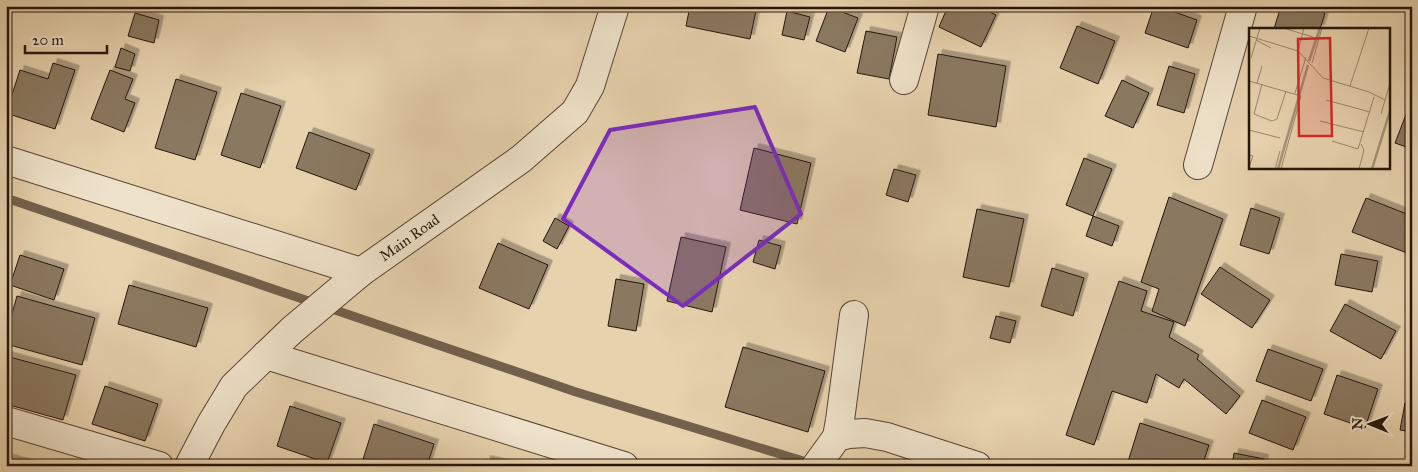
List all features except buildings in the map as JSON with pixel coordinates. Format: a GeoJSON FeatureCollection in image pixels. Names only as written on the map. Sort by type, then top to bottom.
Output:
{"type":"FeatureCollection","features":[{"type":"Feature","properties":{"kind":"street","name":"Main Road"},"geometry":{"type":"LineString","coordinates":[[189,466],[234,386],[292,330],[361,272],[521,159],[575,112],[590,86],[615,6]]}},
{"type":"Feature","properties":{"kind":"street"},"geometry":{"type":"LineString","coordinates":[[904,80],[925,6]]}},
{"type":"Feature","properties":{"kind":"street"},"geometry":{"type":"LineString","coordinates":[[1198,165],[1243,6]]}},
{"type":"Feature","properties":{"kind":"street"},"geometry":{"type":"LineString","coordinates":[[6,160],[361,272]]}},
{"type":"Feature","properties":{"kind":"street"},"geometry":{"type":"LineString","coordinates":[[826,452],[840,420],[854,315]]}},
{"type":"Feature","properties":{"kind":"street"},"geometry":{"type":"LineString","coordinates":[[266,355],[624,466]]}},
{"type":"Feature","properties":{"kind":"street"},"geometry":{"type":"LineString","coordinates":[[6,421],[159,466]]}},
{"type":"Feature","properties":{"kind":"street"},"geometry":{"type":"LineString","coordinates":[[826,452],[849,434],[865,433],[887,437],[977,466]]}},
{"type":"Feature","properties":{"kind":"highlighted area"},"geometry":{"type":"Polygon","coordinates":[[[755,107],[801,214],[683,306],[563,219],[610,130],[755,107]]]}},
{"type":"Feature","properties":{"kind":"waterway"},"geometry":{"type":"LineString","coordinates":[[6,198],[576,392],[813,464]]}}]}
